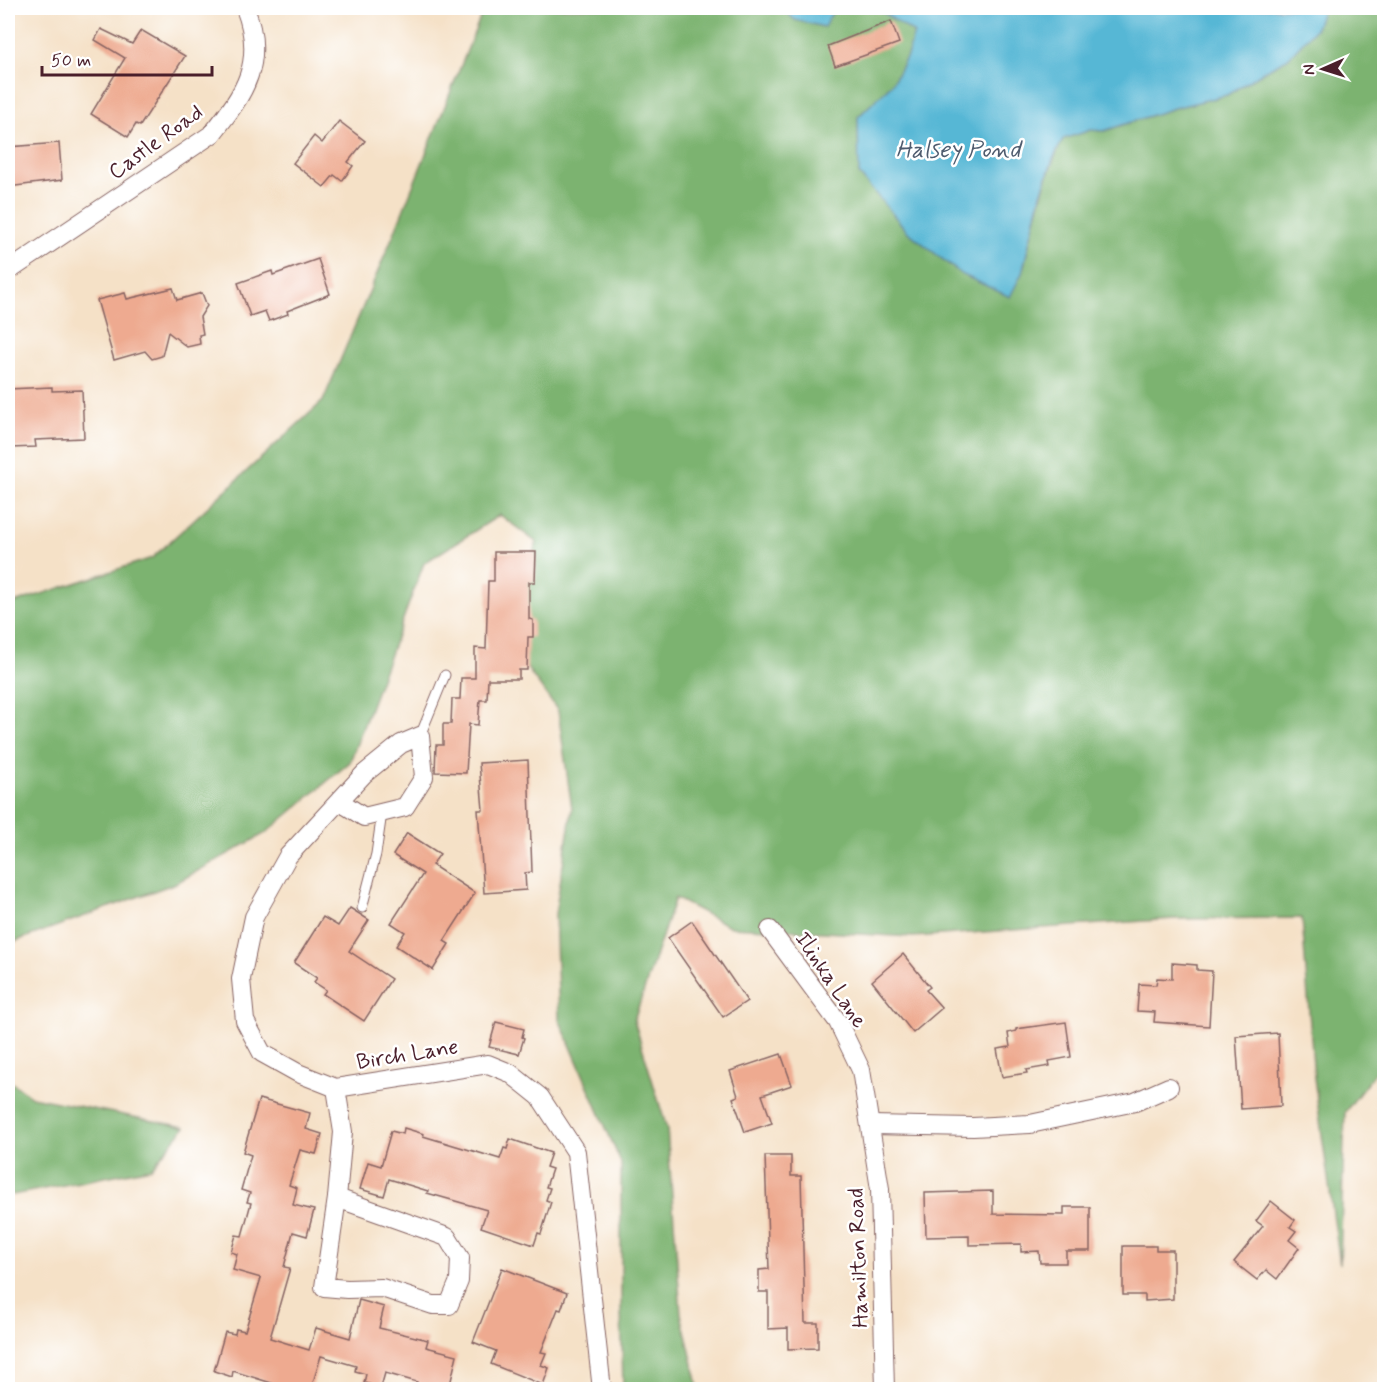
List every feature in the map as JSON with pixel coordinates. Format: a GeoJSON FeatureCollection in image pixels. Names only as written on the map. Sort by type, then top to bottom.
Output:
{"type":"FeatureCollection","features":[{"type":"Feature","properties":{"kind":"street","name":"Castle Road"},"geometry":{"type":"LineString","coordinates":[[13,268],[212,134],[235,105],[249,79],[253,54],[251,23],[245,8]]}},
{"type":"Feature","properties":{"kind":"street","name":"Birch Lane"},"geometry":{"type":"LineString","coordinates":[[420,736],[400,744],[364,774],[288,856],[254,917],[241,979],[245,1020],[262,1053],[298,1073],[336,1088],[488,1064],[510,1073],[540,1097],[576,1152],[602,1389]]}},
{"type":"Feature","properties":{"kind":"street"},"geometry":{"type":"LineString","coordinates":[[339,801],[364,817],[405,807],[424,777],[420,736]]}},
{"type":"Feature","properties":{"kind":"street","name":"Ilinka Lane"},"geometry":{"type":"LineString","coordinates":[[770,930],[838,1022],[861,1070],[871,1125]]}},
{"type":"Feature","properties":{"kind":"street"},"geometry":{"type":"LineString","coordinates":[[871,1125],[973,1127],[1030,1124],[1134,1102],[1169,1087]]}},
{"type":"Feature","properties":{"kind":"street"},"geometry":{"type":"LineString","coordinates":[[336,1088],[343,1132],[338,1198],[324,1287],[382,1288],[433,1305],[449,1305],[459,1281],[460,1258],[447,1237],[338,1198]]}},
{"type":"Feature","properties":{"kind":"street","name":"Hamilton Road"},"geometry":{"type":"LineString","coordinates":[[871,1125],[880,1189],[885,1389]]}},
{"type":"Feature","properties":{"kind":"lane"},"geometry":{"type":"LineString","coordinates":[[420,736],[445,675]]}},
{"type":"Feature","properties":{"kind":"lane"},"geometry":{"type":"LineString","coordinates":[[362,908],[376,854],[382,813]]}},
{"type":"Feature","properties":{"kind":"green space"},"geometry":{"type":"Polygon","coordinates":[[[484,8],[782,8],[795,20],[823,27],[835,8],[876,8],[915,33],[907,56],[892,84],[858,117],[859,174],[907,231],[961,274],[1022,273],[1044,188],[1063,139],[1091,130],[1104,131],[1174,108],[1227,95],[1287,59],[1316,28],[1323,8],[1384,8],[1384,1061],[1345,1112],[1340,1264],[1314,1078],[1302,918],[1174,919],[913,937],[731,927],[675,898],[634,1020],[667,1129],[681,1314],[699,1389],[623,1389],[621,1163],[559,1019],[555,914],[572,809],[558,711],[514,650],[536,542],[500,515],[424,563],[350,762],[266,833],[176,883],[8,944],[8,599],[14,603],[152,558],[323,401],[395,231],[484,8]]]}},
{"type":"Feature","properties":{"kind":"green space"},"geometry":{"type":"Polygon","coordinates":[[[8,1080],[32,1097],[185,1127],[151,1168],[13,1195],[8,1191],[8,1080]]]}},
{"type":"Feature","properties":{"kind":"water"},"geometry":{"type":"Polygon","coordinates":[[[782,8],[835,8],[824,27],[795,20],[782,8]]]}},
{"type":"Feature","properties":{"kind":"water","name":"Halsey Pond"},"geometry":{"type":"Polygon","coordinates":[[[876,8],[1323,8],[1316,28],[1287,59],[1227,95],[1174,108],[1104,131],[1091,130],[1063,139],[1053,159],[1041,194],[1022,273],[1010,297],[961,274],[907,231],[859,174],[858,117],[892,84],[907,56],[914,33],[876,8]]]}},
{"type":"Feature","properties":{"kind":"building"},"geometry":{"type":"Polygon","coordinates":[[[891,21],[899,43],[835,66],[828,46],[891,21]]]}},
{"type":"Feature","properties":{"kind":"building"},"geometry":{"type":"Polygon","coordinates":[[[101,29],[132,44],[141,30],[185,56],[140,126],[136,124],[128,137],[91,114],[125,58],[95,40],[101,29]]]}},
{"type":"Feature","properties":{"kind":"building"},"geometry":{"type":"Polygon","coordinates":[[[339,121],[365,141],[348,162],[353,166],[342,181],[334,175],[324,187],[293,163],[314,136],[322,143],[339,121]]]}},
{"type":"Feature","properties":{"kind":"building"},"geometry":{"type":"Polygon","coordinates":[[[59,143],[62,180],[8,187],[8,147],[59,143]]]}},
{"type":"Feature","properties":{"kind":"building"},"geometry":{"type":"Polygon","coordinates":[[[318,259],[330,294],[287,311],[288,314],[269,321],[265,311],[250,316],[238,283],[272,271],[273,275],[318,259]]]}},
{"type":"Feature","properties":{"kind":"building"},"geometry":{"type":"Polygon","coordinates":[[[173,288],[177,300],[202,293],[207,306],[200,317],[203,334],[199,335],[200,344],[187,347],[168,332],[162,356],[152,359],[145,351],[114,360],[97,300],[125,293],[127,299],[173,288]]]}},
{"type":"Feature","properties":{"kind":"building"},"geometry":{"type":"Polygon","coordinates":[[[52,387],[52,391],[82,390],[84,438],[35,440],[36,447],[10,448],[8,389],[52,387]]]}},
{"type":"Feature","properties":{"kind":"building"},"geometry":{"type":"Polygon","coordinates":[[[494,552],[536,552],[535,582],[529,582],[529,619],[533,620],[533,637],[528,637],[527,670],[519,670],[519,679],[488,679],[487,700],[480,700],[478,725],[469,724],[466,773],[435,772],[436,745],[443,745],[443,724],[451,724],[452,699],[460,699],[461,678],[475,678],[475,648],[486,649],[488,581],[494,581],[494,552]]]}},
{"type":"Feature","properties":{"kind":"building"},"geometry":{"type":"Polygon","coordinates":[[[528,760],[532,872],[525,873],[526,890],[484,893],[478,810],[483,810],[479,763],[528,760]]]}},
{"type":"Feature","properties":{"kind":"building"},"geometry":{"type":"Polygon","coordinates":[[[407,833],[440,854],[432,865],[475,893],[444,941],[449,944],[433,970],[396,946],[405,932],[391,923],[423,874],[393,855],[407,833]]]}},
{"type":"Feature","properties":{"kind":"building"},"geometry":{"type":"Polygon","coordinates":[[[350,908],[369,920],[349,951],[391,979],[364,1021],[323,994],[326,990],[314,982],[317,978],[294,963],[323,917],[338,926],[350,908]]]}},
{"type":"Feature","properties":{"kind":"building"},"geometry":{"type":"Polygon","coordinates":[[[692,921],[747,1001],[723,1017],[668,938],[692,921]]]}},
{"type":"Feature","properties":{"kind":"building"},"geometry":{"type":"Polygon","coordinates":[[[903,954],[930,987],[926,990],[942,1008],[913,1033],[872,981],[903,954]]]}},
{"type":"Feature","properties":{"kind":"building"},"geometry":{"type":"Polygon","coordinates":[[[1172,963],[1197,965],[1197,970],[1212,971],[1209,1026],[1154,1022],[1155,1012],[1137,1011],[1139,984],[1156,985],[1157,978],[1172,979],[1172,963]]]}},
{"type":"Feature","properties":{"kind":"building"},"geometry":{"type":"Polygon","coordinates":[[[496,1022],[524,1029],[519,1054],[489,1047],[496,1022]]]}},
{"type":"Feature","properties":{"kind":"building"},"geometry":{"type":"Polygon","coordinates":[[[1066,1022],[1071,1057],[1049,1061],[1050,1066],[1026,1070],[1027,1073],[1002,1077],[997,1049],[1010,1047],[1008,1033],[1016,1029],[1066,1022]]]}},
{"type":"Feature","properties":{"kind":"building"},"geometry":{"type":"Polygon","coordinates":[[[1278,1033],[1281,1106],[1241,1109],[1236,1036],[1278,1033]]]}},
{"type":"Feature","properties":{"kind":"building"},"geometry":{"type":"Polygon","coordinates":[[[781,1054],[792,1085],[762,1095],[772,1123],[745,1132],[733,1098],[738,1096],[730,1071],[781,1054]]]}},
{"type":"Feature","properties":{"kind":"building"},"geometry":{"type":"Polygon","coordinates":[[[259,1099],[310,1113],[306,1129],[322,1134],[316,1154],[300,1150],[289,1185],[297,1188],[293,1205],[314,1210],[307,1236],[293,1232],[284,1267],[290,1268],[270,1338],[309,1350],[316,1328],[350,1338],[359,1300],[384,1307],[379,1328],[428,1340],[426,1347],[457,1355],[449,1389],[415,1389],[417,1382],[385,1373],[381,1387],[364,1383],[366,1374],[355,1371],[356,1366],[321,1356],[311,1389],[277,1389],[278,1385],[233,1371],[232,1377],[214,1371],[225,1332],[235,1334],[236,1329],[245,1331],[261,1278],[233,1270],[237,1254],[231,1252],[236,1235],[242,1236],[251,1203],[247,1202],[250,1193],[241,1190],[251,1155],[243,1152],[259,1099]]]}},
{"type":"Feature","properties":{"kind":"building"},"geometry":{"type":"Polygon","coordinates":[[[404,1128],[500,1159],[510,1139],[551,1153],[546,1167],[552,1169],[546,1187],[550,1188],[546,1200],[551,1202],[541,1234],[538,1233],[534,1245],[481,1227],[487,1210],[427,1193],[428,1191],[389,1179],[384,1196],[360,1189],[368,1162],[381,1166],[391,1131],[403,1134],[404,1128]]]}},
{"type":"Feature","properties":{"kind":"building"},"geometry":{"type":"Polygon","coordinates":[[[765,1156],[791,1156],[791,1176],[801,1176],[805,1323],[818,1323],[818,1348],[788,1349],[788,1328],[768,1329],[768,1292],[759,1292],[759,1270],[769,1269],[765,1156]]]}},
{"type":"Feature","properties":{"kind":"building"},"geometry":{"type":"Polygon","coordinates":[[[993,1191],[993,1214],[1064,1215],[1064,1207],[1090,1207],[1090,1251],[1066,1251],[1066,1263],[1040,1263],[1039,1251],[1021,1252],[1021,1244],[969,1245],[969,1236],[926,1237],[925,1193],[993,1191]]]}},
{"type":"Feature","properties":{"kind":"building"},"geometry":{"type":"Polygon","coordinates":[[[1271,1201],[1295,1220],[1290,1227],[1296,1231],[1289,1240],[1299,1248],[1277,1279],[1266,1270],[1257,1280],[1234,1262],[1263,1226],[1256,1221],[1271,1201]]]}},
{"type":"Feature","properties":{"kind":"building"},"geometry":{"type":"Polygon","coordinates":[[[1123,1246],[1156,1246],[1156,1250],[1173,1250],[1173,1299],[1145,1301],[1145,1295],[1123,1295],[1123,1246]]]}},
{"type":"Feature","properties":{"kind":"building"},"geometry":{"type":"Polygon","coordinates":[[[502,1268],[567,1293],[541,1352],[546,1353],[541,1365],[549,1368],[543,1385],[491,1364],[496,1351],[473,1342],[502,1268]]]}}]}
